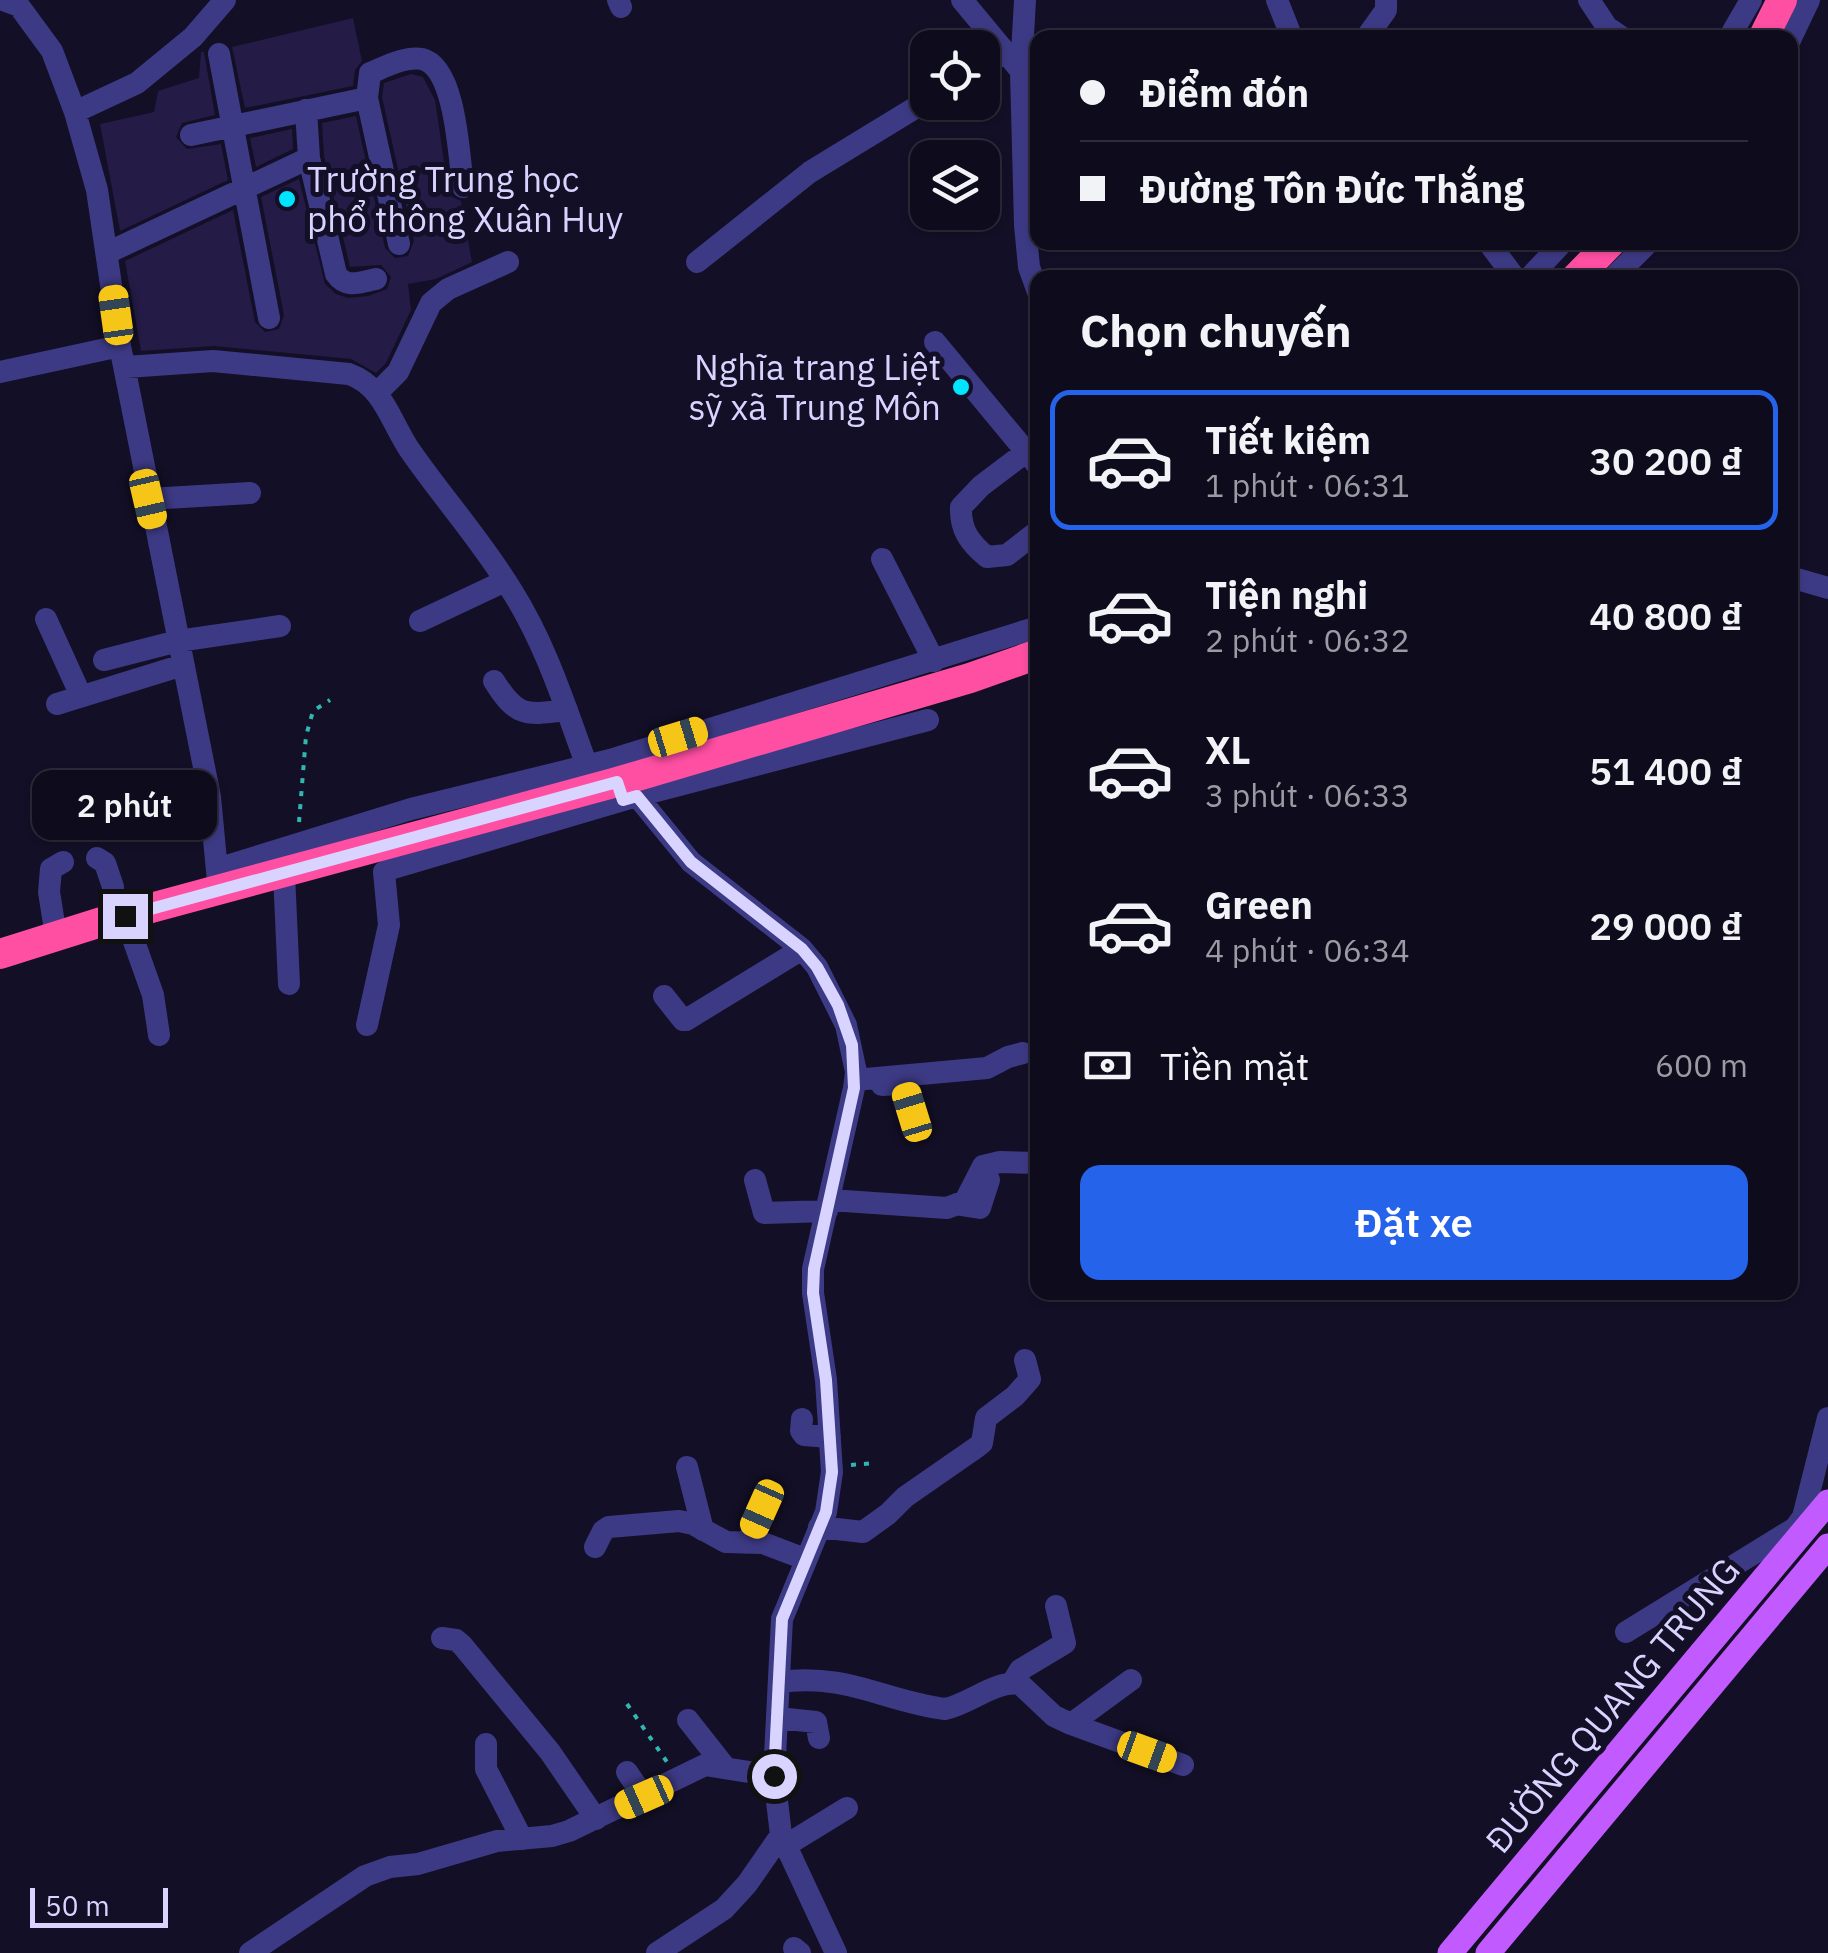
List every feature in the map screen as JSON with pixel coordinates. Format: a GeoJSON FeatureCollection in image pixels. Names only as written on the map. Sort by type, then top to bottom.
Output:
{"type":"FeatureCollection","features":[{"type":"Feature","properties":{"kind":"highway"},"geometry":{"type":"LineString","coordinates":[[1767,30],[1782,0]]}},
{"type":"Feature","properties":{"kind":"highway"},"geometry":{"type":"LineString","coordinates":[[1584,270],[1603,250]]}},
{"type":"Feature","properties":{"kind":"highway"},"geometry":{"type":"LineString","coordinates":[[0,954],[120,917],[218,880],[284,874],[970,678],[1030,657]]}},
{"type":"Feature","properties":{"kind":"main road","name":"ĐƯỜNG QUANG TRUNG"},"geometry":{"type":"LineString","coordinates":[[1450,1953],[1828,1502]]}},
{"type":"Feature","properties":{"kind":"main road","name":"ĐƯỜNG QUANG TRUNG"},"geometry":{"type":"LineString","coordinates":[[1488,1953],[1828,1546]]}},
{"type":"Feature","properties":{"kind":"street"},"geometry":{"type":"LineString","coordinates":[[75,112],[137,83],[193,38],[225,0]]}},
{"type":"Feature","properties":{"kind":"street"},"geometry":{"type":"LineString","coordinates":[[962,0],[1021,71]]}},
{"type":"Feature","properties":{"kind":"street"},"geometry":{"type":"LineString","coordinates":[[1025,0],[1021,71],[1025,224],[1031,270]]}},
{"type":"Feature","properties":{"kind":"street"},"geometry":{"type":"LineString","coordinates":[[1276,0],[1289,30]]}},
{"type":"Feature","properties":{"kind":"street"},"geometry":{"type":"LineString","coordinates":[[1372,30],[1386,10],[1386,0]]}},
{"type":"Feature","properties":{"kind":"street"},"geometry":{"type":"LineString","coordinates":[[1589,0],[1611,30]]}},
{"type":"Feature","properties":{"kind":"street"},"geometry":{"type":"LineString","coordinates":[[1734,30],[1751,0]]}},
{"type":"Feature","properties":{"kind":"street"},"geometry":{"type":"LineString","coordinates":[[1795,30],[1809,0]]}},
{"type":"Feature","properties":{"kind":"street"},"geometry":{"type":"LineString","coordinates":[[13,2],[52,51],[75,112],[97,190],[148,499],[210,798],[218,880],[306,840],[411,809],[615,781],[928,720]]}},
{"type":"Feature","properties":{"kind":"street"},"geometry":{"type":"LineString","coordinates":[[1000,55],[1005,52]]}},
{"type":"Feature","properties":{"kind":"street"},"geometry":{"type":"LineString","coordinates":[[219,54],[269,318]]}},
{"type":"Feature","properties":{"kind":"street"},"geometry":{"type":"LineString","coordinates":[[400,244],[367,98],[370,73],[396,62],[422,59],[439,68],[447,86],[463,187]]}},
{"type":"Feature","properties":{"kind":"street"},"geometry":{"type":"LineString","coordinates":[[192,135],[367,98]]}},
{"type":"Feature","properties":{"kind":"street"},"geometry":{"type":"LineString","coordinates":[[306,110],[309,158],[336,274],[347,284],[376,279]]}},
{"type":"Feature","properties":{"kind":"street"},"geometry":{"type":"LineString","coordinates":[[697,262],[810,172],[910,111]]}},
{"type":"Feature","properties":{"kind":"street"},"geometry":{"type":"LineString","coordinates":[[107,253],[309,158]]}},
{"type":"Feature","properties":{"kind":"street"},"geometry":{"type":"LineString","coordinates":[[1494,250],[1510,270]]}},
{"type":"Feature","properties":{"kind":"street"},"geometry":{"type":"LineString","coordinates":[[1537,270],[1555,250]]}},
{"type":"Feature","properties":{"kind":"street"},"geometry":{"type":"LineString","coordinates":[[1622,270],[1641,250]]}},
{"type":"Feature","properties":{"kind":"street"},"geometry":{"type":"LineString","coordinates":[[378,392],[398,372],[431,303],[448,289],[508,262]]}},
{"type":"Feature","properties":{"kind":"street"},"geometry":{"type":"LineString","coordinates":[[935,342],[1030,457]]}},
{"type":"Feature","properties":{"kind":"street"},"geometry":{"type":"LineString","coordinates":[[0,372],[123,357],[266,366],[349,374],[366,380],[378,392],[408,447],[505,580],[542,646],[566,710],[615,781],[691,862],[802,949],[817,967],[846,1025],[852,1045],[854,1084],[814,1269],[813,1293],[826,1380],[832,1466],[826,1512],[782,1619],[774,1776],[783,1841],[836,1953]]}},
{"type":"Feature","properties":{"kind":"street"},"geometry":{"type":"LineString","coordinates":[[1030,460],[981,486],[961,506],[960,524],[974,546],[987,557],[1007,554],[1030,536]]}},
{"type":"Feature","properties":{"kind":"street"},"geometry":{"type":"LineString","coordinates":[[148,499],[250,494]]}},
{"type":"Feature","properties":{"kind":"street"},"geometry":{"type":"LineString","coordinates":[[882,559],[934,661]]}},
{"type":"Feature","properties":{"kind":"street"},"geometry":{"type":"LineString","coordinates":[[420,621],[505,580]]}},
{"type":"Feature","properties":{"kind":"street"},"geometry":{"type":"LineString","coordinates":[[1798,580],[1828,588]]}},
{"type":"Feature","properties":{"kind":"street"},"geometry":{"type":"LineString","coordinates":[[46,618],[81,696]]}},
{"type":"Feature","properties":{"kind":"street"},"geometry":{"type":"LineString","coordinates":[[104,660],[178,641],[280,626]]}},
{"type":"Feature","properties":{"kind":"street"},"geometry":{"type":"LineString","coordinates":[[366,1025],[389,925],[384,872],[934,661],[1030,630]]}},
{"type":"Feature","properties":{"kind":"street"},"geometry":{"type":"LineString","coordinates":[[56,704],[183,665]]}},
{"type":"Feature","properties":{"kind":"street"},"geometry":{"type":"LineString","coordinates":[[494,681],[509,705],[526,714],[566,710]]}},
{"type":"Feature","properties":{"kind":"street"},"geometry":{"type":"LineString","coordinates":[[97,858],[106,863],[120,917],[153,995],[159,1035]]}},
{"type":"Feature","properties":{"kind":"street"},"geometry":{"type":"LineString","coordinates":[[56,936],[49,892],[51,869],[63,862]]}},
{"type":"Feature","properties":{"kind":"street"},"geometry":{"type":"LineString","coordinates":[[284,874],[289,984]]}},
{"type":"Feature","properties":{"kind":"street"},"geometry":{"type":"LineString","coordinates":[[664,996],[686,1020],[802,949]]}},
{"type":"Feature","properties":{"kind":"street"},"geometry":{"type":"LineString","coordinates":[[854,1084],[987,1068],[1023,1053]]}},
{"type":"Feature","properties":{"kind":"street"},"geometry":{"type":"LineString","coordinates":[[854,1084],[903,1084],[912,1112]]}},
{"type":"Feature","properties":{"kind":"street"},"geometry":{"type":"LineString","coordinates":[[962,1205],[983,1166],[1000,1162],[1030,1164]]}},
{"type":"Feature","properties":{"kind":"street"},"geometry":{"type":"LineString","coordinates":[[756,1180],[764,1213],[828,1206],[980,1208],[990,1180]]}},
{"type":"Feature","properties":{"kind":"street"},"geometry":{"type":"LineString","coordinates":[[819,1528],[863,1532],[976,1447],[982,1442],[986,1418],[1030,1379],[1025,1360]]}},
{"type":"Feature","properties":{"kind":"street"},"geometry":{"type":"LineString","coordinates":[[1626,1632],[1795,1528],[1803,1516],[1828,1418]]}},
{"type":"Feature","properties":{"kind":"street"},"geometry":{"type":"LineString","coordinates":[[802,1419],[804,1435],[830,1438]]}},
{"type":"Feature","properties":{"kind":"street"},"geometry":{"type":"LineString","coordinates":[[688,1466],[703,1530]]}},
{"type":"Feature","properties":{"kind":"street"},"geometry":{"type":"LineString","coordinates":[[747,1543],[762,1509]]}},
{"type":"Feature","properties":{"kind":"street"},"geometry":{"type":"LineString","coordinates":[[595,1547],[603,1531],[617,1525],[679,1521],[726,1542],[771,1545],[806,1559]]}},
{"type":"Feature","properties":{"kind":"street"},"geometry":{"type":"LineString","coordinates":[[1012,1683],[1020,1670],[1065,1643],[1056,1606]]}},
{"type":"Feature","properties":{"kind":"street"},"geometry":{"type":"LineString","coordinates":[[442,1638],[462,1645],[550,1752],[596,1819]]}},
{"type":"Feature","properties":{"kind":"street"},"geometry":{"type":"LineString","coordinates":[[779,1682],[810,1678],[840,1682],[945,1709],[1012,1683],[1020,1684],[1054,1716],[1183,1765]]}},
{"type":"Feature","properties":{"kind":"street"},"geometry":{"type":"LineString","coordinates":[[1071,1724],[1131,1680]]}},
{"type":"Feature","properties":{"kind":"street"},"geometry":{"type":"LineString","coordinates":[[778,1718],[816,1722],[818,1738]]}},
{"type":"Feature","properties":{"kind":"street"},"geometry":{"type":"LineString","coordinates":[[688,1720],[726,1767]]}},
{"type":"Feature","properties":{"kind":"street"},"geometry":{"type":"LineString","coordinates":[[486,1744],[486,1769],[522,1839]]}},
{"type":"Feature","properties":{"kind":"street"},"geometry":{"type":"LineString","coordinates":[[250,1953],[365,1876],[497,1841],[552,1836],[644,1797],[704,1765],[774,1776]]}},
{"type":"Feature","properties":{"kind":"street"},"geometry":{"type":"LineString","coordinates":[[628,1772],[644,1797]]}},
{"type":"Feature","properties":{"kind":"street"},"geometry":{"type":"LineString","coordinates":[[657,1953],[724,1909],[783,1841],[848,1808]]}},
{"type":"Feature","properties":{"kind":"path"},"geometry":{"type":"LineString","coordinates":[[306,840],[297,817],[306,736],[313,711],[330,700]]}},
{"type":"Feature","properties":{"kind":"path"},"geometry":{"type":"LineString","coordinates":[[832,1466],[876,1463]]}},
{"type":"Feature","properties":{"kind":"path"},"geometry":{"type":"LineString","coordinates":[[627,1704],[681,1778]]}},
{"type":"Feature","properties":{"kind":"building"},"geometry":{"type":"Polygon","coordinates":[[[353,18],[362,61],[355,70],[353,86],[245,108],[232,47],[353,18]]]}},
{"type":"Feature","properties":{"kind":"building"},"geometry":{"type":"Polygon","coordinates":[[[201,52],[215,115],[182,123],[176,137],[187,149],[221,144],[228,180],[120,231],[100,124],[154,112],[158,91],[199,78],[201,52]]]}},
{"type":"Feature","properties":{"kind":"building"},"geometry":{"type":"Polygon","coordinates":[[[411,74],[423,77],[435,100],[448,189],[452,197],[461,201],[472,262],[436,279],[408,284],[411,310],[386,363],[376,373],[351,359],[214,346],[141,351],[125,261],[233,210],[255,322],[265,332],[279,329],[284,315],[261,197],[299,179],[325,284],[348,298],[387,289],[391,277],[381,265],[350,267],[324,156],[322,123],[356,116],[385,248],[395,258],[408,256],[414,241],[382,97],[384,83],[411,74]]]}},
{"type":"Feature","properties":{"kind":"building"},"geometry":{"type":"Polygon","coordinates":[[[292,129],[293,149],[256,167],[250,138],[292,129]]]}},
{"type":"Feature","properties":{"kind":"place","name":"Trường Trung học phổ thông Xuân Huy"},"geometry":{"type":"Point","coordinates":[287,199]}},
{"type":"Feature","properties":{"kind":"place","name":"Nghĩa trang Liệt sỹ xã Trung Môn"},"geometry":{"type":"Point","coordinates":[961,387]}},
{"type":"Feature","properties":{"kind":"route"},"geometry":{"type":"LineString","coordinates":[[125,916],[617,782],[623,800],[637,796],[691,862],[802,949],[817,967],[846,1025],[856,1072],[839,1167],[814,1269],[813,1293],[826,1380],[832,1472],[826,1512],[782,1619],[774,1776]]}}]}
